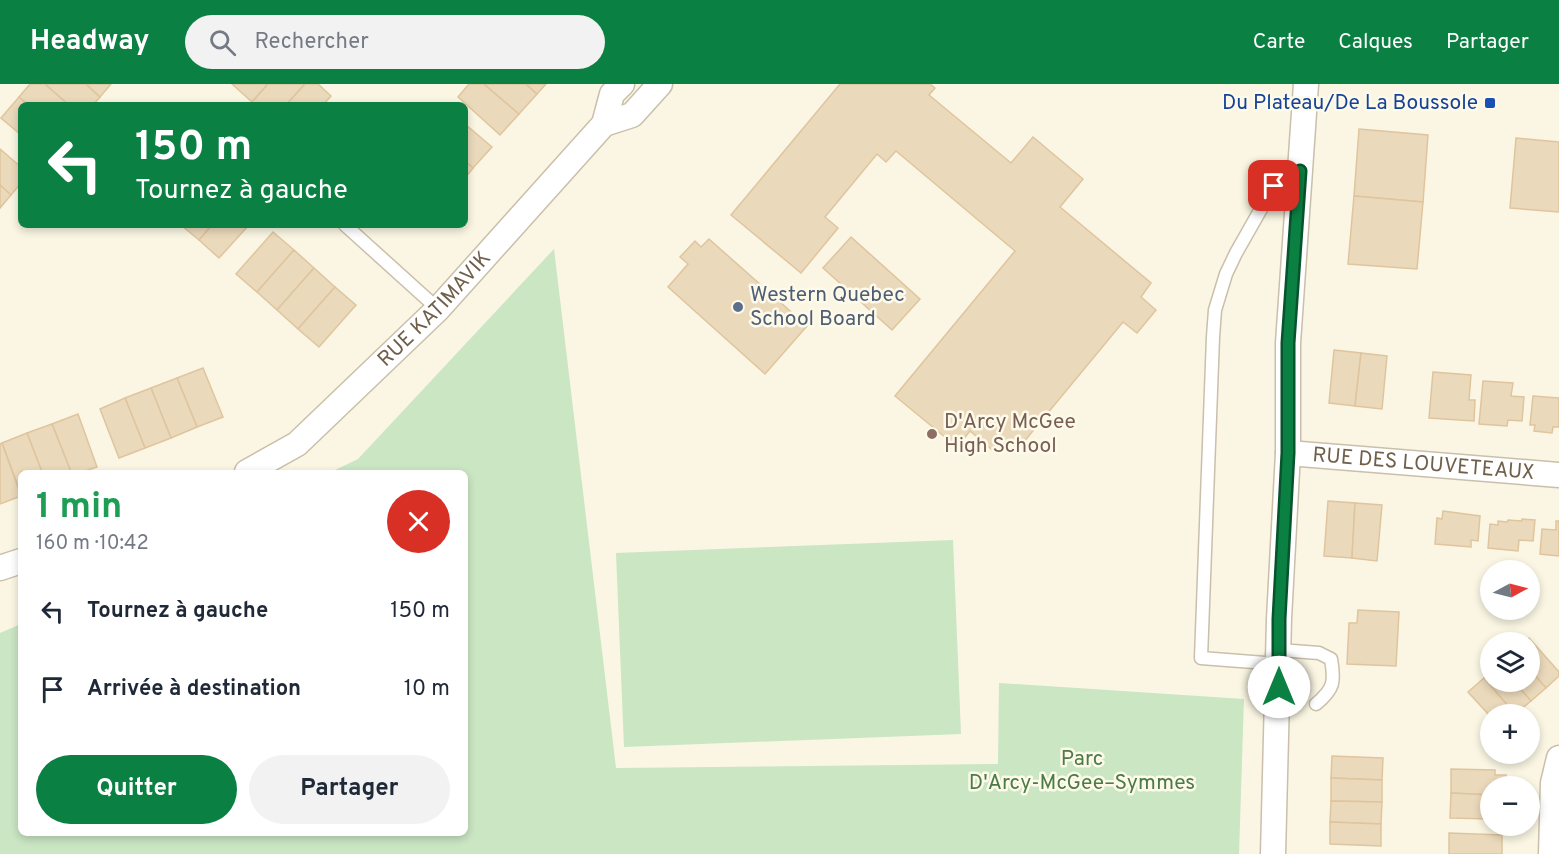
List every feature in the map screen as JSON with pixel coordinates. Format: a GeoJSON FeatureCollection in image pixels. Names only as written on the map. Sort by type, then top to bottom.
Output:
{"type":"FeatureCollection","features":[{"type":"Feature","properties":{"kind":"street","name":"RUE KATIMAVIK"},"geometry":{"type":"LineString","coordinates":[[252,470],[297,444],[438,309],[604,124],[612,94],[622,84]]}},
{"type":"Feature","properties":{"kind":"street","name":"RUE KATIMAVIK"},"geometry":{"type":"LineString","coordinates":[[604,124],[632,115],[660,84]]}},
{"type":"Feature","properties":{"kind":"street"},"geometry":{"type":"LineString","coordinates":[[1273,854],[1278,657],[1288,453],[1288,343],[1306,84]]}},
{"type":"Feature","properties":{"kind":"street","name":"RUE DES LOUVETEAUX"},"geometry":{"type":"LineString","coordinates":[[1288,453],[1559,476]]}},
{"type":"Feature","properties":{"kind":"street"},"geometry":{"type":"LineString","coordinates":[[0,568],[18,562]]}},
{"type":"Feature","properties":{"kind":"street"},"geometry":{"type":"LineString","coordinates":[[1551,854],[1553,783],[1559,758]]}},
{"type":"Feature","properties":{"kind":"lane"},"geometry":{"type":"LineString","coordinates":[[1300,171],[1274,186],[1226,274],[1215,310],[1201,658],[1278,657],[1319,653],[1331,659],[1334,678],[1328,694],[1316,704]]}},
{"type":"Feature","properties":{"kind":"lane"},"geometry":{"type":"LineString","coordinates":[[348,228],[438,309]]}},
{"type":"Feature","properties":{"kind":"green space","name":"Parc D'Arcy-McGee–Symmes"},"geometry":{"type":"Polygon","coordinates":[[[554,249],[616,768],[998,764],[999,683],[1244,699],[1239,854],[0,854],[0,633],[18,625],[18,836],[468,836],[468,470],[335,470],[358,459],[554,249]]]}},
{"type":"Feature","properties":{"kind":"green space"},"geometry":{"type":"Polygon","coordinates":[[[953,540],[961,734],[624,747],[616,553],[953,540]]]}},
{"type":"Feature","properties":{"kind":"building"},"geometry":{"type":"Polygon","coordinates":[[[30,84],[45,84],[66,102],[25,102],[19,97],[30,84]]]}},
{"type":"Feature","properties":{"kind":"building"},"geometry":{"type":"Polygon","coordinates":[[[45,84],[86,84],[100,97],[96,102],[66,102],[45,84]]]}},
{"type":"Feature","properties":{"kind":"building"},"geometry":{"type":"Polygon","coordinates":[[[86,84],[111,84],[100,97],[86,84]]]}},
{"type":"Feature","properties":{"kind":"building"},"geometry":{"type":"Polygon","coordinates":[[[232,84],[268,84],[252,102],[232,84]]]}},
{"type":"Feature","properties":{"kind":"building"},"geometry":{"type":"Polygon","coordinates":[[[268,84],[305,84],[289,102],[252,102],[268,84]]]}},
{"type":"Feature","properties":{"kind":"building"},"geometry":{"type":"Polygon","coordinates":[[[305,84],[318,84],[331,96],[326,102],[289,102],[305,84]]]}},
{"type":"Feature","properties":{"kind":"building"},"geometry":{"type":"Polygon","coordinates":[[[469,84],[484,84],[519,114],[500,135],[468,106],[468,102],[464,102],[458,97],[469,84]]]}},
{"type":"Feature","properties":{"kind":"building"},"geometry":{"type":"Polygon","coordinates":[[[484,84],[526,84],[537,94],[519,114],[484,84]]]}},
{"type":"Feature","properties":{"kind":"building"},"geometry":{"type":"Polygon","coordinates":[[[526,84],[546,84],[537,94],[526,84]]]}},
{"type":"Feature","properties":{"kind":"building"},"geometry":{"type":"Polygon","coordinates":[[[840,84],[930,84],[935,88],[929,95],[1011,163],[1033,137],[1083,179],[1060,207],[1151,283],[1141,297],[1156,310],[1137,333],[1123,322],[1018,449],[1008,441],[997,454],[970,431],[957,447],[895,396],[1015,251],[896,151],[886,162],[877,154],[825,217],[838,228],[801,273],[731,215],[840,84]]]}},
{"type":"Feature","properties":{"kind":"building"},"geometry":{"type":"Polygon","coordinates":[[[19,97],[25,102],[18,102],[18,132],[1,118],[19,97]]]}},
{"type":"Feature","properties":{"kind":"building"},"geometry":{"type":"Polygon","coordinates":[[[468,127],[492,147],[473,168],[468,164],[468,127]]]}},
{"type":"Feature","properties":{"kind":"building"},"geometry":{"type":"Polygon","coordinates":[[[1359,129],[1428,135],[1423,202],[1354,196],[1359,129]]]}},
{"type":"Feature","properties":{"kind":"building"},"geometry":{"type":"Polygon","coordinates":[[[1516,138],[1559,142],[1559,212],[1510,208],[1516,138]]]}},
{"type":"Feature","properties":{"kind":"building"},"geometry":{"type":"Polygon","coordinates":[[[0,149],[18,164],[18,187],[11,195],[0,185],[0,149]]]}},
{"type":"Feature","properties":{"kind":"building"},"geometry":{"type":"Polygon","coordinates":[[[468,164],[473,168],[468,174],[468,164]]]}},
{"type":"Feature","properties":{"kind":"building"},"geometry":{"type":"Polygon","coordinates":[[[0,185],[11,195],[0,208],[0,185]]]}},
{"type":"Feature","properties":{"kind":"building"},"geometry":{"type":"Polygon","coordinates":[[[1354,196],[1423,202],[1417,269],[1348,264],[1354,196]]]}},
{"type":"Feature","properties":{"kind":"building"},"geometry":{"type":"Polygon","coordinates":[[[185,228],[209,228],[199,240],[185,228]]]}},
{"type":"Feature","properties":{"kind":"building"},"geometry":{"type":"Polygon","coordinates":[[[209,228],[246,228],[219,258],[199,240],[209,228]]]}},
{"type":"Feature","properties":{"kind":"building"},"geometry":{"type":"Polygon","coordinates":[[[273,232],[294,250],[257,292],[236,274],[273,232]]]}},
{"type":"Feature","properties":{"kind":"building"},"geometry":{"type":"Polygon","coordinates":[[[851,237],[920,299],[892,330],[823,268],[851,237]]]}},
{"type":"Feature","properties":{"kind":"building","name":"Western Quebec School Board"},"geometry":{"type":"Polygon","coordinates":[[[709,239],[807,326],[765,374],[668,287],[688,264],[680,257],[695,241],[701,247],[709,239]]]}},
{"type":"Feature","properties":{"kind":"building"},"geometry":{"type":"Polygon","coordinates":[[[294,250],[314,268],[277,310],[257,292],[294,250]]]}},
{"type":"Feature","properties":{"kind":"building"},"geometry":{"type":"Polygon","coordinates":[[[314,268],[335,287],[298,329],[277,310],[314,268]]]}},
{"type":"Feature","properties":{"kind":"building"},"geometry":{"type":"Polygon","coordinates":[[[335,287],[356,305],[319,347],[298,329],[335,287]]]}},
{"type":"Feature","properties":{"kind":"building"},"geometry":{"type":"Polygon","coordinates":[[[1334,350],[1361,353],[1355,406],[1329,403],[1334,350]]]}},
{"type":"Feature","properties":{"kind":"building"},"geometry":{"type":"Polygon","coordinates":[[[1361,353],[1387,356],[1382,409],[1355,406],[1361,353]]]}},
{"type":"Feature","properties":{"kind":"building"},"geometry":{"type":"Polygon","coordinates":[[[203,368],[223,417],[197,427],[177,378],[203,368]]]}},
{"type":"Feature","properties":{"kind":"building"},"geometry":{"type":"Polygon","coordinates":[[[1433,372],[1471,375],[1469,400],[1475,400],[1474,421],[1429,418],[1433,372]]]}},
{"type":"Feature","properties":{"kind":"building"},"geometry":{"type":"Polygon","coordinates":[[[177,378],[197,427],[171,438],[151,388],[177,378]]]}},
{"type":"Feature","properties":{"kind":"building"},"geometry":{"type":"Polygon","coordinates":[[[1483,381],[1513,383],[1511,396],[1524,397],[1522,421],[1508,420],[1507,426],[1479,424],[1483,381]]]}},
{"type":"Feature","properties":{"kind":"building"},"geometry":{"type":"Polygon","coordinates":[[[151,388],[171,438],[145,448],[125,398],[151,388]]]}},
{"type":"Feature","properties":{"kind":"building"},"geometry":{"type":"Polygon","coordinates":[[[1533,396],[1559,398],[1559,427],[1553,427],[1552,433],[1534,431],[1535,425],[1530,425],[1533,396]]]}},
{"type":"Feature","properties":{"kind":"building"},"geometry":{"type":"Polygon","coordinates":[[[125,398],[145,448],[119,458],[100,409],[125,398]]]}},
{"type":"Feature","properties":{"kind":"building"},"geometry":{"type":"Polygon","coordinates":[[[78,414],[97,467],[88,470],[70,470],[52,424],[78,414]]]}},
{"type":"Feature","properties":{"kind":"building"},"geometry":{"type":"Polygon","coordinates":[[[52,424],[70,470],[41,470],[27,433],[52,424]]]}},
{"type":"Feature","properties":{"kind":"building"},"geometry":{"type":"Polygon","coordinates":[[[27,433],[41,470],[18,470],[18,486],[2,443],[27,433]]]}},
{"type":"Feature","properties":{"kind":"building"},"geometry":{"type":"Polygon","coordinates":[[[2,443],[18,488],[18,497],[0,504],[0,444],[2,443]]]}},
{"type":"Feature","properties":{"kind":"building"},"geometry":{"type":"Polygon","coordinates":[[[1328,501],[1355,503],[1352,558],[1324,556],[1328,501]]]}},
{"type":"Feature","properties":{"kind":"building"},"geometry":{"type":"Polygon","coordinates":[[[1355,503],[1382,505],[1377,561],[1352,558],[1355,503]]]}},
{"type":"Feature","properties":{"kind":"building"},"geometry":{"type":"Polygon","coordinates":[[[1443,511],[1480,516],[1478,541],[1471,540],[1471,547],[1435,544],[1437,518],[1442,519],[1443,511]]]}},
{"type":"Feature","properties":{"kind":"building"},"geometry":{"type":"Polygon","coordinates":[[[1522,519],[1535,520],[1533,541],[1519,540],[1518,551],[1488,548],[1490,524],[1498,525],[1498,521],[1522,521],[1522,519]]]}},
{"type":"Feature","properties":{"kind":"building"},"geometry":{"type":"Polygon","coordinates":[[[1556,521],[1559,521],[1559,556],[1540,554],[1542,529],[1556,530],[1556,521]]]}},
{"type":"Feature","properties":{"kind":"building"},"geometry":{"type":"Polygon","coordinates":[[[1358,610],[1399,612],[1396,666],[1347,664],[1349,623],[1357,623],[1358,610]]]}},
{"type":"Feature","properties":{"kind":"building"},"geometry":{"type":"Polygon","coordinates":[[[1540,650],[1559,672],[1559,676],[1546,688],[1540,681],[1540,650]]]}},
{"type":"Feature","properties":{"kind":"building"},"geometry":{"type":"Polygon","coordinates":[[[1540,681],[1546,688],[1531,701],[1523,692],[1540,692],[1540,681]]]}},
{"type":"Feature","properties":{"kind":"building"},"geometry":{"type":"Polygon","coordinates":[[[1480,682],[1480,692],[1496,692],[1506,704],[1480,705],[1468,692],[1480,682]]]}},
{"type":"Feature","properties":{"kind":"building"},"geometry":{"type":"Polygon","coordinates":[[[1496,692],[1523,692],[1531,701],[1527,704],[1506,704],[1496,692]]]}},
{"type":"Feature","properties":{"kind":"building"},"geometry":{"type":"Polygon","coordinates":[[[1332,756],[1383,758],[1382,780],[1331,778],[1332,756]]]}},
{"type":"Feature","properties":{"kind":"building"},"geometry":{"type":"Polygon","coordinates":[[[1451,769],[1495,770],[1495,775],[1506,775],[1480,776],[1480,794],[1451,793],[1451,769]]]}},
{"type":"Feature","properties":{"kind":"building"},"geometry":{"type":"Polygon","coordinates":[[[1331,778],[1382,780],[1382,802],[1331,801],[1331,778]]]}},
{"type":"Feature","properties":{"kind":"building"},"geometry":{"type":"Polygon","coordinates":[[[1451,793],[1480,794],[1480,819],[1450,818],[1451,793]]]}},
{"type":"Feature","properties":{"kind":"building"},"geometry":{"type":"Polygon","coordinates":[[[1331,801],[1382,802],[1381,824],[1330,822],[1331,801]]]}},
{"type":"Feature","properties":{"kind":"building"},"geometry":{"type":"Polygon","coordinates":[[[1330,822],[1381,824],[1381,846],[1330,844],[1330,822]]]}},
{"type":"Feature","properties":{"kind":"building"},"geometry":{"type":"Polygon","coordinates":[[[1449,833],[1502,836],[1502,854],[1449,854],[1449,833]]]}},
{"type":"Feature","properties":{"kind":"place","name":"Du Plateau/De La Boussole"},"geometry":{"type":"Point","coordinates":[1490,103]}},
{"type":"Feature","properties":{"kind":"place","name":"Western Quebec School Board"},"geometry":{"type":"Point","coordinates":[738,307]}},
{"type":"Feature","properties":{"kind":"place","name":"D'Arcy McGee High School"},"geometry":{"type":"Point","coordinates":[932,434]}},
{"type":"Feature","properties":{"kind":"route"},"geometry":{"type":"LineString","coordinates":[[1274,186],[1300,171],[1288,343],[1288,453],[1279,619],[1279,687]]}}]}
